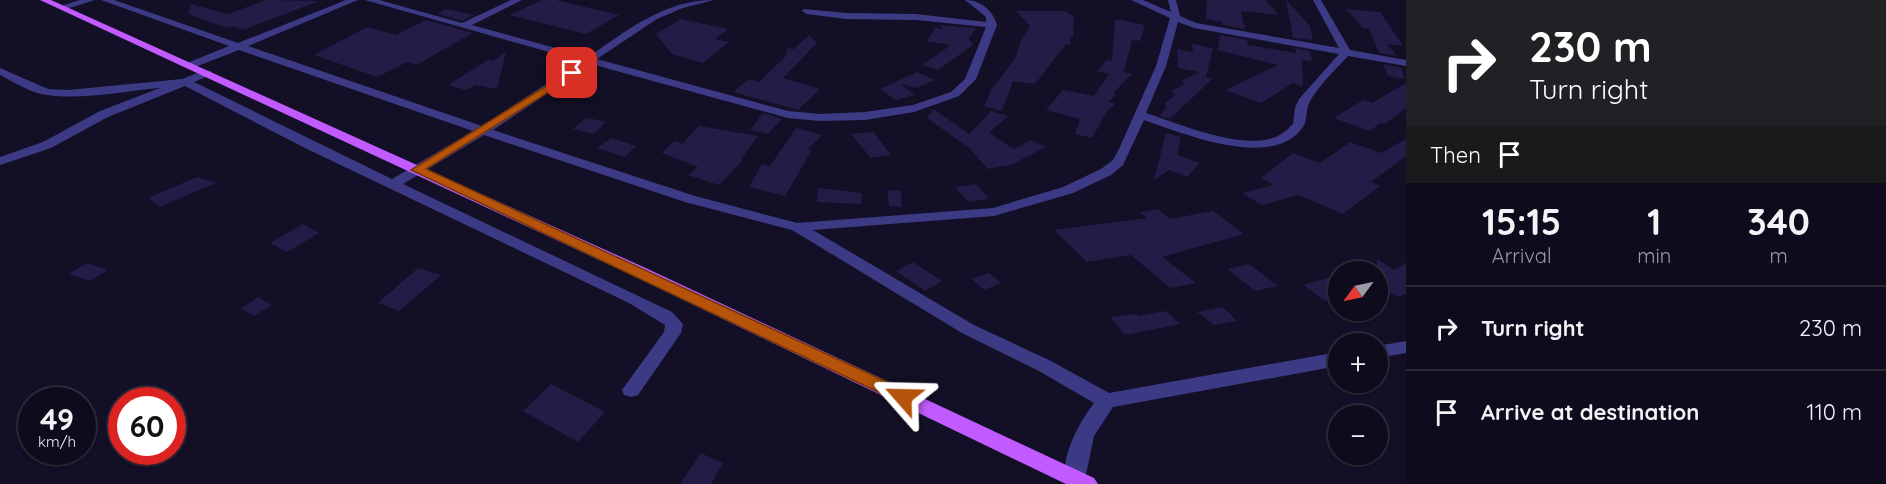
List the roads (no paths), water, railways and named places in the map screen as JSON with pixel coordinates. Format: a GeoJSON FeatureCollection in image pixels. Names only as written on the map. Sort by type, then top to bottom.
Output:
{"type":"FeatureCollection","features":[{"type":"Feature","properties":{"kind":"main road"},"geometry":{"type":"LineString","coordinates":[[45,0],[644,274],[1081,481]]}},
{"type":"Feature","properties":{"kind":"street"},"geometry":{"type":"LineString","coordinates":[[63,7],[91,0]]}},
{"type":"Feature","properties":{"kind":"street"},"geometry":{"type":"LineString","coordinates":[[105,0],[205,37],[241,45],[404,104],[690,199],[798,227],[968,329],[1045,366],[1107,401]]}},
{"type":"Feature","properties":{"kind":"street"},"geometry":{"type":"LineString","coordinates":[[190,65],[354,0]]}},
{"type":"Feature","properties":{"kind":"street"},"geometry":{"type":"LineString","coordinates":[[369,0],[590,62],[802,117],[835,118],[873,115],[940,100],[957,92],[968,83],[992,25],[990,16],[969,0]]}},
{"type":"Feature","properties":{"kind":"street"},"geometry":{"type":"LineString","coordinates":[[463,26],[518,0]]}},
{"type":"Feature","properties":{"kind":"street"},"geometry":{"type":"LineString","coordinates":[[392,185],[484,130],[665,11],[710,0]]}},
{"type":"Feature","properties":{"kind":"street"},"geometry":{"type":"LineString","coordinates":[[1135,0],[1174,18],[1215,29],[1406,63]]}},
{"type":"Feature","properties":{"kind":"street"},"geometry":{"type":"LineString","coordinates":[[798,227],[994,212],[1068,190],[1106,172],[1118,162],[1161,66],[1176,8],[1173,0]]}},
{"type":"Feature","properties":{"kind":"street"},"geometry":{"type":"LineString","coordinates":[[1317,0],[1346,52]]}},
{"type":"Feature","properties":{"kind":"street"},"geometry":{"type":"LineString","coordinates":[[807,11],[846,16],[916,17],[992,25]]}},
{"type":"Feature","properties":{"kind":"street"},"geometry":{"type":"LineString","coordinates":[[1140,115],[1229,143],[1268,142],[1293,132],[1301,120],[1301,106],[1346,52]]}},
{"type":"Feature","properties":{"kind":"street"},"geometry":{"type":"LineString","coordinates":[[0,71],[37,88],[68,93],[186,82],[392,185],[548,257],[666,316],[674,324],[672,333],[631,390]]}},
{"type":"Feature","properties":{"kind":"street"},"geometry":{"type":"LineString","coordinates":[[0,161],[47,145],[104,114],[207,73]]}},
{"type":"Feature","properties":{"kind":"street"},"geometry":{"type":"LineString","coordinates":[[1388,350],[1406,347]]}},
{"type":"Feature","properties":{"kind":"street"},"geometry":{"type":"LineString","coordinates":[[1081,481],[1077,452],[1083,433],[1091,418],[1107,401],[1328,361]]}}]}
